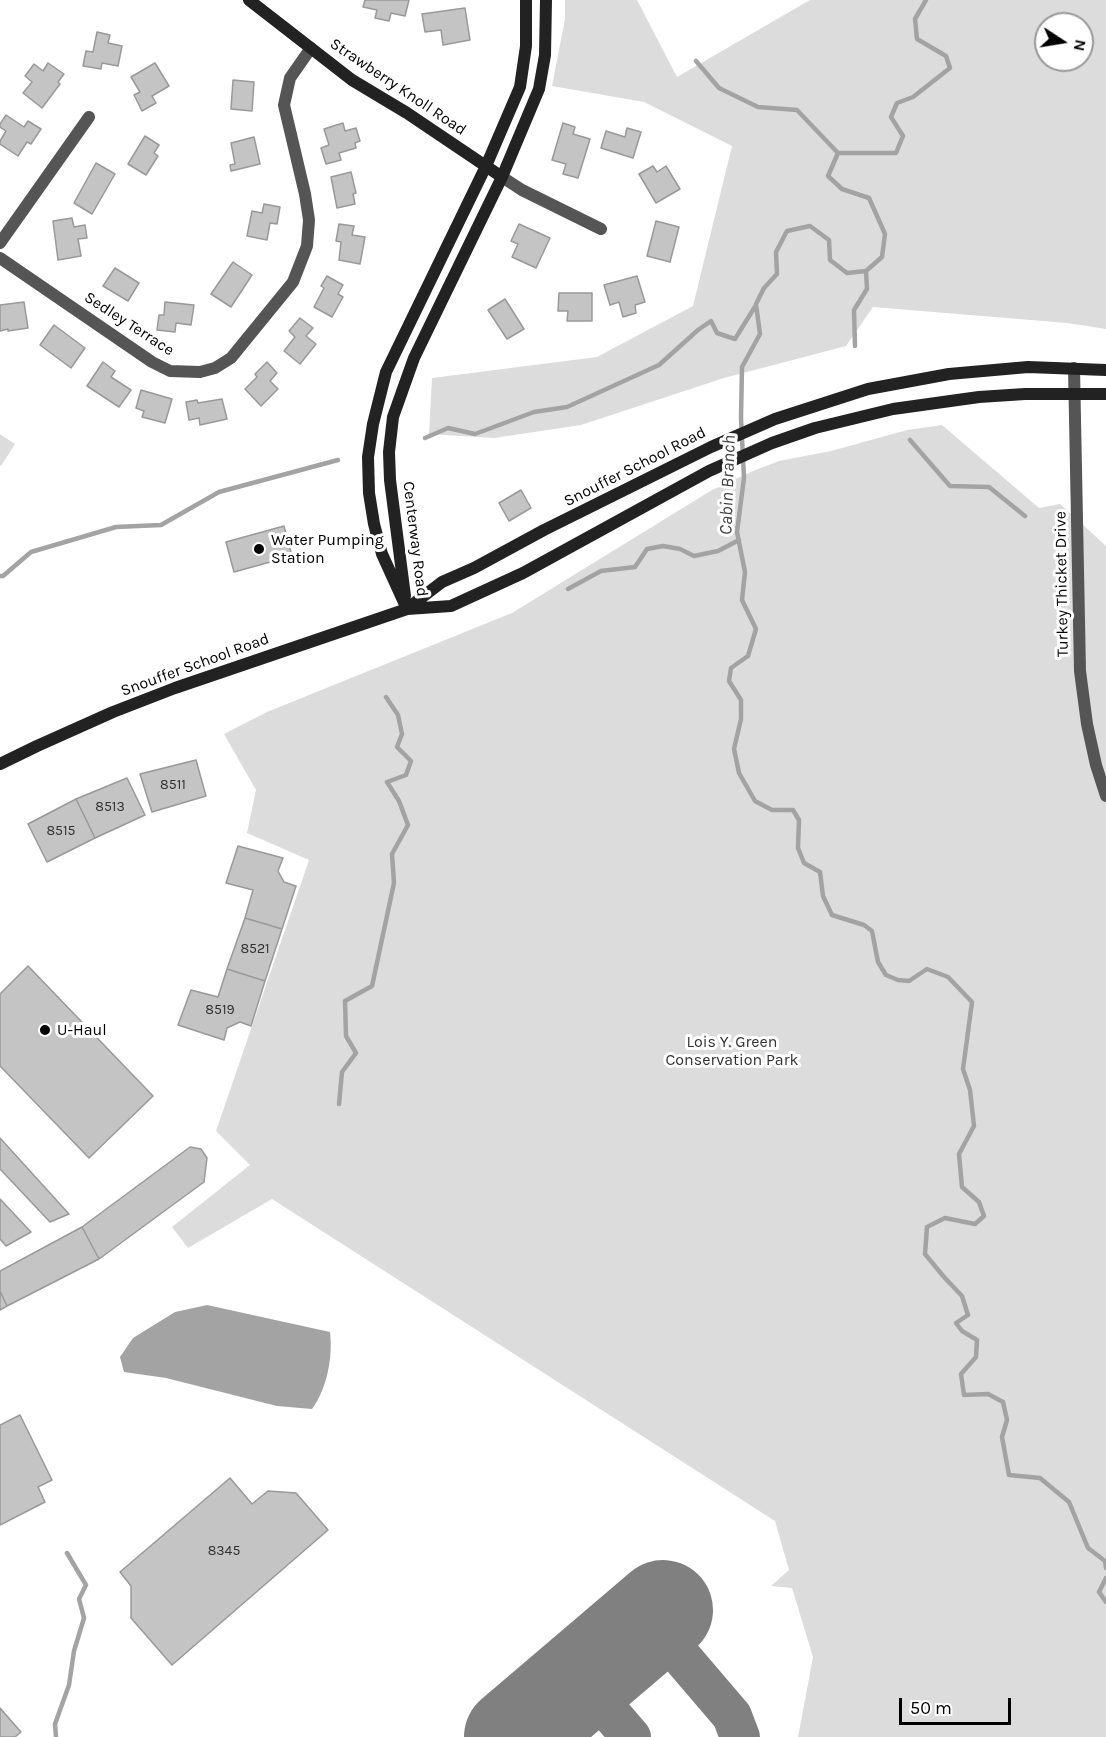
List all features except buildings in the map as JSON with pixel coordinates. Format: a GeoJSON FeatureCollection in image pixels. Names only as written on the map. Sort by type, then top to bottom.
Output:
{"type":"FeatureCollection","features":[{"type":"Feature","properties":{"kind":"main road","name":"Strawberry Knoll Road"},"geometry":{"type":"LineString","coordinates":[[249,0],[352,80],[407,113],[502,177]]}},
{"type":"Feature","properties":{"kind":"main road","name":"Centerway Road"},"geometry":{"type":"LineString","coordinates":[[407,609],[382,554],[374,524],[369,493],[368,457],[373,424],[386,372],[486,166],[520,87],[526,46],[526,0]]}},
{"type":"Feature","properties":{"kind":"main road","name":"Centerway Road"},"geometry":{"type":"LineString","coordinates":[[407,609],[390,480],[393,417],[414,358],[502,177],[539,89],[545,55],[546,0]]}},
{"type":"Feature","properties":{"kind":"main road","name":"Snouffer School Road"},"geometry":{"type":"LineString","coordinates":[[407,609],[442,582],[474,568],[544,530],[711,447],[776,419],[857,392],[949,374],[994,369],[1106,370]]}},
{"type":"Feature","properties":{"kind":"main road","name":"Snouffer School Road"},"geometry":{"type":"LineString","coordinates":[[0,764],[113,712],[175,688],[407,609],[451,606],[524,573],[709,471],[772,443],[815,428],[893,409],[979,397],[1025,393],[1106,394]]}},
{"type":"Feature","properties":{"kind":"street","name":"Sedley Terrace"},"geometry":{"type":"LineString","coordinates":[[0,258],[152,362],[170,370],[200,372],[215,368],[231,358],[293,282],[307,246],[309,220],[305,194],[284,105],[290,78],[311,48]]}},
{"type":"Feature","properties":{"kind":"street"},"geometry":{"type":"LineString","coordinates":[[0,243],[89,117]]}},
{"type":"Feature","properties":{"kind":"street"},"geometry":{"type":"LineString","coordinates":[[502,177],[522,190],[601,229]]}},
{"type":"Feature","properties":{"kind":"street","name":"Turkey Thicket Drive"},"geometry":{"type":"LineString","coordinates":[[1074,368],[1080,671],[1087,724],[1106,796]]}},
{"type":"Feature","properties":{"kind":"green space"},"geometry":{"type":"Polygon","coordinates":[[[565,0],[637,0],[677,77],[810,0],[1106,0],[1106,329],[1067,323],[873,307],[846,346],[724,378],[581,425],[494,438],[429,434],[432,378],[597,357],[693,306],[732,146],[644,102],[552,86],[565,19],[565,0]]]}},
{"type":"Feature","properties":{"kind":"green space","name":"Lois Y. Green Conservation Park"},"geometry":{"type":"Polygon","coordinates":[[[942,425],[1039,508],[1060,504],[1106,546],[1106,1737],[798,1737],[813,1657],[792,1588],[771,1586],[789,1570],[775,1521],[272,1199],[188,1248],[172,1227],[250,1165],[216,1131],[309,860],[247,833],[256,790],[224,734],[267,712],[512,613],[712,490],[753,471],[779,461],[831,451],[907,430],[942,425]]]}},
{"type":"Feature","properties":{"kind":"green space"},"geometry":{"type":"Polygon","coordinates":[[[0,434],[15,444],[1,466],[0,465],[0,434]]]}},
{"type":"Feature","properties":{"kind":"shaded area"},"geometry":{"type":"Polygon","coordinates":[[[207,1305],[330,1332],[331,1352],[328,1372],[322,1392],[312,1409],[277,1406],[166,1378],[124,1372],[120,1357],[133,1338],[175,1312],[207,1305]]]}},
{"type":"Feature","properties":{"kind":"waterway","name":"Cabin Branch"},"geometry":{"type":"LineString","coordinates":[[926,0],[915,19],[917,39],[946,56],[950,68],[913,97],[897,103],[891,117],[903,136],[896,153],[838,153],[828,176],[842,189],[869,198],[885,234],[882,257],[866,271],[847,273],[830,260],[829,240],[810,226],[787,231],[776,252],[777,274],[764,288],[756,304],[760,334],[742,367],[741,418],[744,478],[737,532],[745,572],[742,600],[756,629],[748,656],[731,668],[729,681],[741,700],[741,719],[734,749],[739,773],[755,801],[772,810],[793,810],[799,820],[798,848],[804,863],[820,872],[823,896],[832,915],[864,925],[872,931],[878,962],[886,975],[898,980],[909,981],[927,969],[948,977],[972,1002],[963,1069],[970,1090],[974,1126],[959,1154],[962,1187],[979,1202],[984,1216],[975,1224],[945,1218],[927,1227],[925,1254],[962,1296],[968,1315],[956,1323],[962,1331],[977,1340],[976,1357],[961,1374],[964,1395],[988,1394],[1003,1402],[1007,1420],[1002,1437],[1009,1475],[1040,1478],[1069,1502],[1088,1548],[1105,1561],[1106,1568]]}},
{"type":"Feature","properties":{"kind":"waterway"},"geometry":{"type":"LineString","coordinates":[[696,61],[719,88],[758,107],[797,110],[838,153]]}},
{"type":"Feature","properties":{"kind":"waterway"},"geometry":{"type":"LineString","coordinates":[[855,346],[854,310],[867,289],[866,271]]}},
{"type":"Feature","properties":{"kind":"waterway"},"geometry":{"type":"LineString","coordinates":[[425,438],[448,428],[475,434],[534,412],[567,407],[659,365],[711,321],[717,333],[735,339],[756,305]]}},
{"type":"Feature","properties":{"kind":"waterway"},"geometry":{"type":"LineString","coordinates":[[910,440],[950,486],[989,487],[1025,516]]}},
{"type":"Feature","properties":{"kind":"waterway"},"geometry":{"type":"LineString","coordinates":[[0,576],[3,576],[31,552],[116,527],[161,525],[219,492],[338,460]]}},
{"type":"Feature","properties":{"kind":"waterway"},"geometry":{"type":"LineString","coordinates":[[568,589],[601,571],[635,567],[647,549],[663,546],[680,549],[694,556],[718,551],[739,540]]}},
{"type":"Feature","properties":{"kind":"waterway"},"geometry":{"type":"LineString","coordinates":[[339,1104],[342,1072],[356,1053],[346,1036],[345,1001],[372,986],[394,883],[392,854],[408,825],[399,801],[387,782],[406,775],[411,761],[397,747],[402,734],[398,715],[386,697]]}},
{"type":"Feature","properties":{"kind":"waterway"},"geometry":{"type":"LineString","coordinates":[[56,1737],[55,1724],[69,1685],[74,1651],[84,1618],[79,1599],[86,1585],[67,1553]]}},
{"type":"Feature","properties":{"kind":"waterway","name":"Cabin Branch"},"geometry":{"type":"LineString","coordinates":[[1106,1578],[1099,1592],[1106,1602]]}},
{"type":"Feature","properties":{"kind":"taxiway"},"geometry":{"type":"LineString","coordinates":[[650,1620],[732,1716],[740,1737]]}},
{"type":"Feature","properties":{"kind":"taxiway"},"geometry":{"type":"LineString","coordinates":[[581,1679],[631,1737]]}},
{"type":"Feature","properties":{"kind":"runway"},"geometry":{"type":"LineString","coordinates":[[514,1737],[663,1610]]}},
{"type":"Feature","properties":{"kind":"place","name":"Water Pumping Station"},"geometry":{"type":"Point","coordinates":[259,549]}},
{"type":"Feature","properties":{"kind":"place","name":"U-Haul"},"geometry":{"type":"Point","coordinates":[45,1030]}}]}
